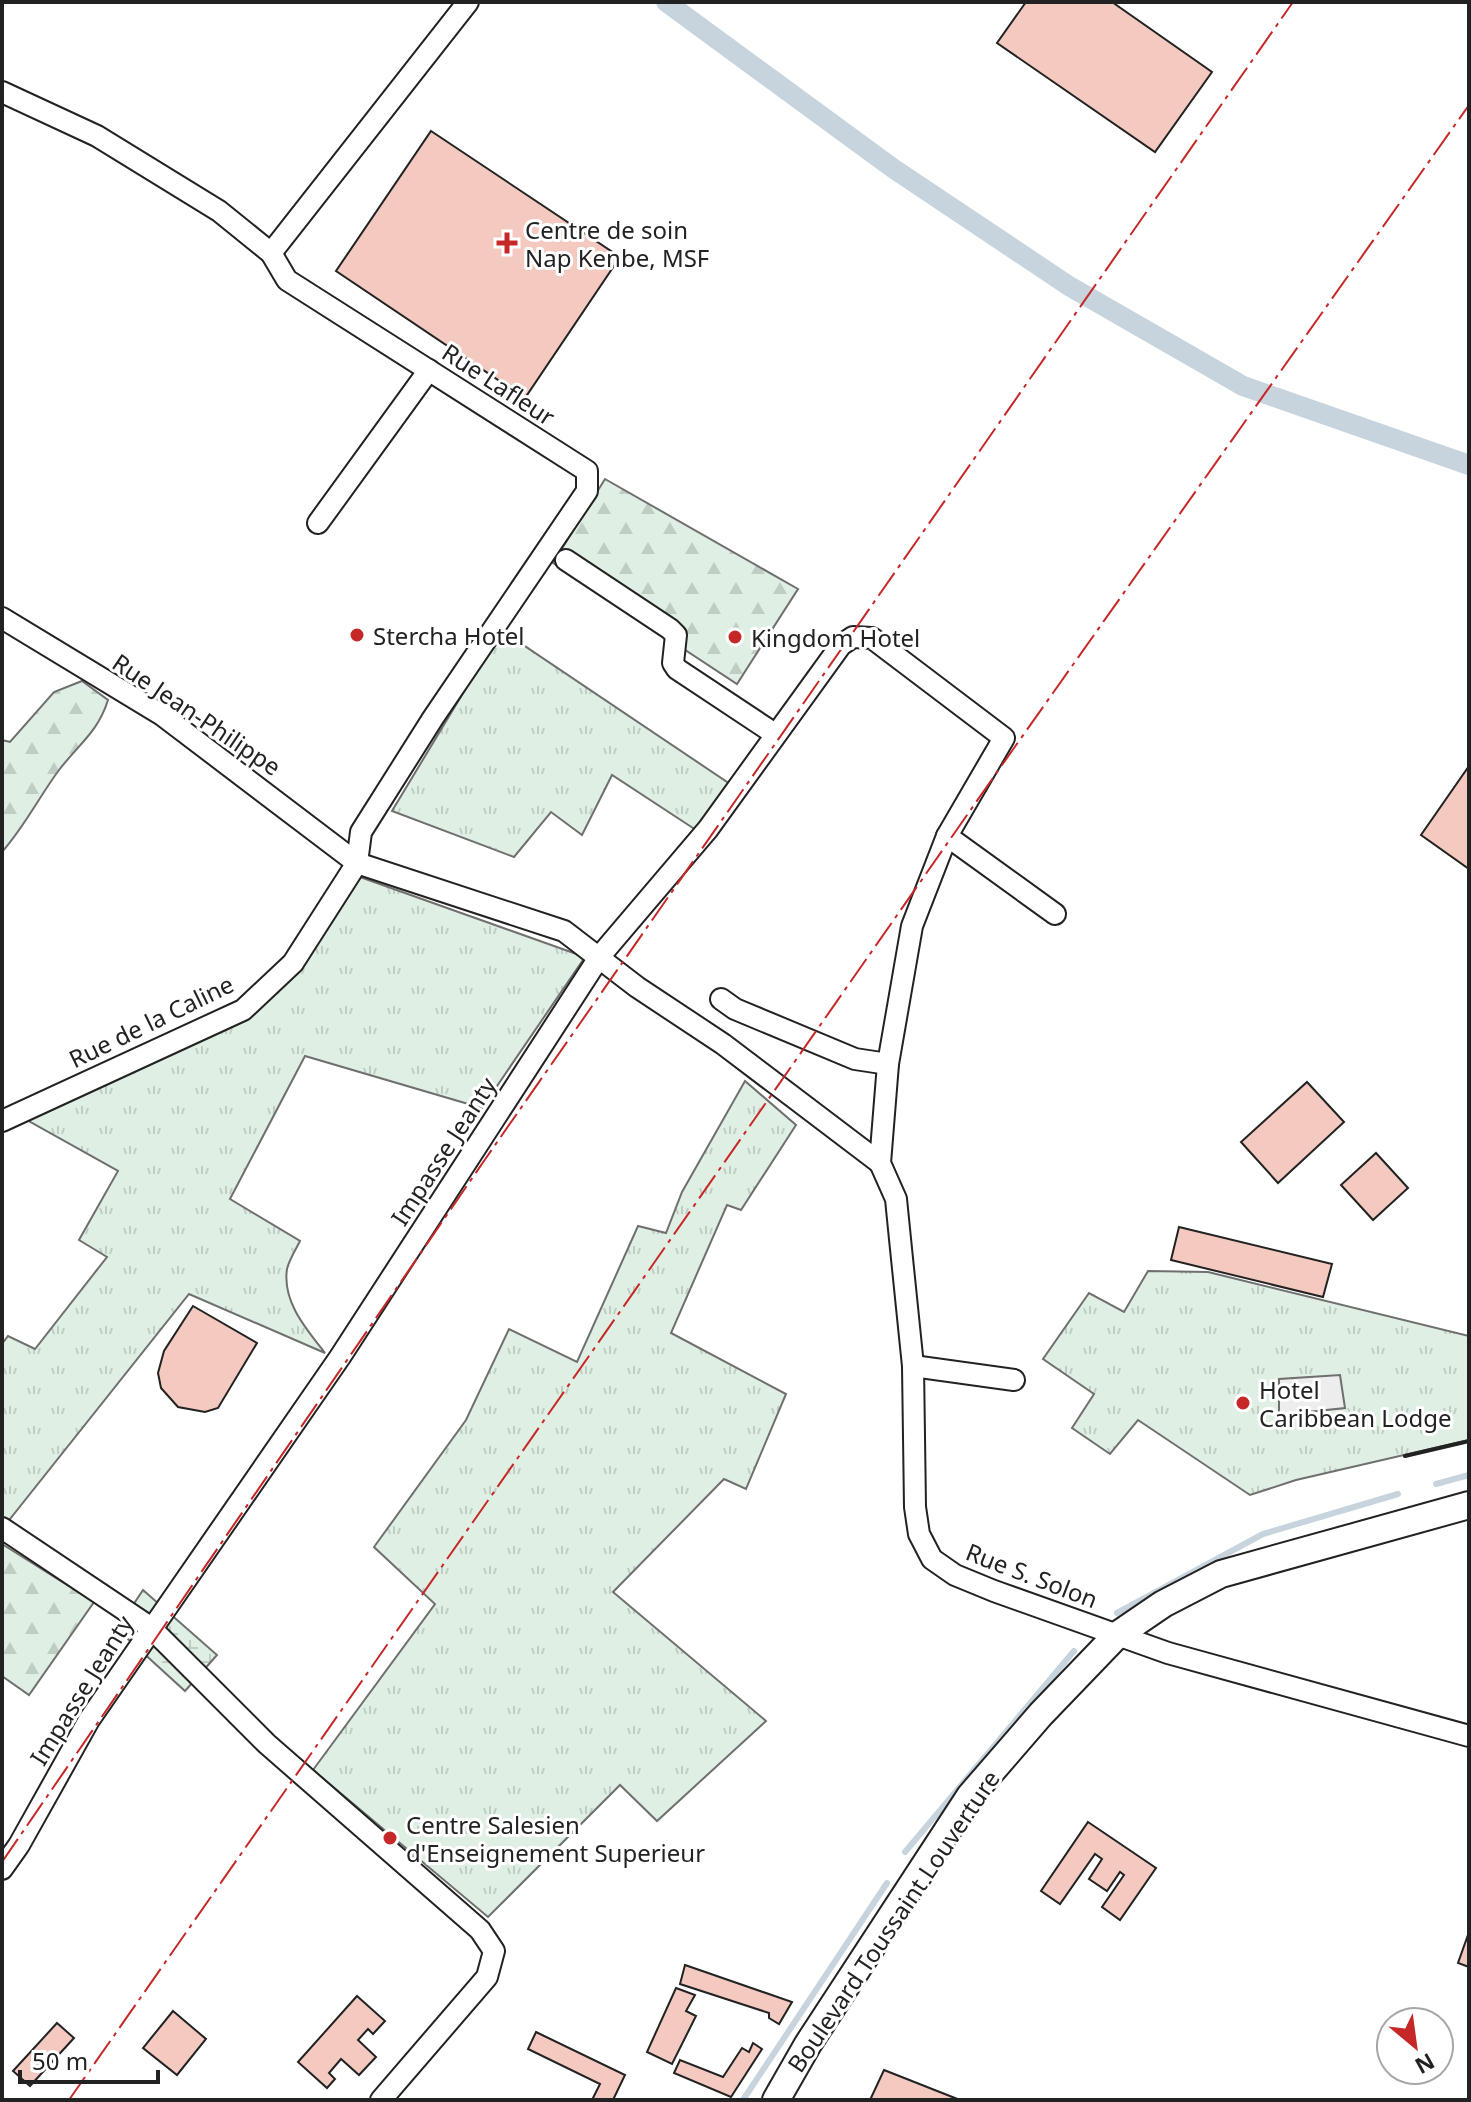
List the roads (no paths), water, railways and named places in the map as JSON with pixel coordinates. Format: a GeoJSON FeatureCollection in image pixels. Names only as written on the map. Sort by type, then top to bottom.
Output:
{"type":"FeatureCollection","features":[{"type":"Feature","properties":{"kind":"main road","name":"Boulevard Toussaint Louverture"},"geometry":{"type":"LineString","coordinates":[[776,2100],[808,2044],[970,1796],[1041,1714],[1116,1636],[1163,1604],[1221,1574],[1469,1505]]}},
{"type":"Feature","properties":{"kind":"street"},"geometry":{"type":"LineString","coordinates":[[271,253],[468,2]]}},
{"type":"Feature","properties":{"kind":"street","name":"Rue Lafleur"},"geometry":{"type":"LineString","coordinates":[[2,92],[97,136],[153,168],[219,211],[271,253],[287,280],[587,471],[587,491],[433,718],[361,832],[357,863]]}},
{"type":"Feature","properties":{"kind":"street"},"geometry":{"type":"LineString","coordinates":[[318,523],[429,370]]}},
{"type":"Feature","properties":{"kind":"street"},"geometry":{"type":"LineString","coordinates":[[566,560],[670,629],[676,635],[673,654],[677,669],[775,734]]}},
{"type":"Feature","properties":{"kind":"street","name":"Rue Jean-Philippe"},"geometry":{"type":"LineString","coordinates":[[2,618],[162,715],[357,863],[564,931],[637,987],[723,1044],[880,1163]]}},
{"type":"Feature","properties":{"kind":"street","name":"Impasse Jeanty"},"geometry":{"type":"LineString","coordinates":[[2,1869],[19,1845],[89,1720],[150,1627],[340,1357],[600,956],[708,829],[841,645],[853,637],[872,638],[1004,738],[947,836]]}},
{"type":"Feature","properties":{"kind":"street"},"geometry":{"type":"LineString","coordinates":[[1014,1380],[913,1366],[896,1199],[880,1163],[888,1064],[912,926],[947,836],[1055,914]]}},
{"type":"Feature","properties":{"kind":"street","name":"Rue de la Caline"},"geometry":{"type":"LineString","coordinates":[[2,1121],[243,1010],[293,963],[357,863]]}},
{"type":"Feature","properties":{"kind":"street"},"geometry":{"type":"LineString","coordinates":[[721,999],[735,1009],[855,1059],[888,1064]]}},
{"type":"Feature","properties":{"kind":"street","name":"Rue S. Solon"},"geometry":{"type":"LineString","coordinates":[[913,1366],[915,1507],[919,1534],[932,1559],[955,1575],[1116,1636],[1469,1736]]}},
{"type":"Feature","properties":{"kind":"street"},"geometry":{"type":"LineString","coordinates":[[2,1528],[150,1627],[267,1744],[480,1930],[494,1951],[487,1977],[381,2100]]}},
{"type":"Feature","properties":{"kind":"waterway"},"geometry":{"type":"LineString","coordinates":[[666,2],[894,169],[1069,286],[1243,386],[1469,465]]}},
{"type":"Feature","properties":{"kind":"waterway"},"geometry":{"type":"LineString","coordinates":[[1436,1484],[1469,1475]]}},
{"type":"Feature","properties":{"kind":"waterway"},"geometry":{"type":"LineString","coordinates":[[1117,1613],[1263,1534],[1398,1494]]}},
{"type":"Feature","properties":{"kind":"waterway"},"geometry":{"type":"LineString","coordinates":[[905,1852],[1074,1651]]}},
{"type":"Feature","properties":{"kind":"waterway"},"geometry":{"type":"LineString","coordinates":[[743,2100],[887,1883]]}},
{"type":"Feature","properties":{"kind":"place","name":"Centre de soin Nap Kenbe, MSF"},"geometry":{"type":"Point","coordinates":[507,243]}},
{"type":"Feature","properties":{"kind":"place","name":"Stercha Hotel"},"geometry":{"type":"Point","coordinates":[357,635]}},
{"type":"Feature","properties":{"kind":"place","name":"Kingdom Hotel"},"geometry":{"type":"Point","coordinates":[735,637]}},
{"type":"Feature","properties":{"kind":"place","name":"Hotel Caribbean Lodge"},"geometry":{"type":"Point","coordinates":[1243,1403]}},
{"type":"Feature","properties":{"kind":"place","name":"Centre Salesien d'Enseignement Superieur"},"geometry":{"type":"Point","coordinates":[390,1838]}}]}
